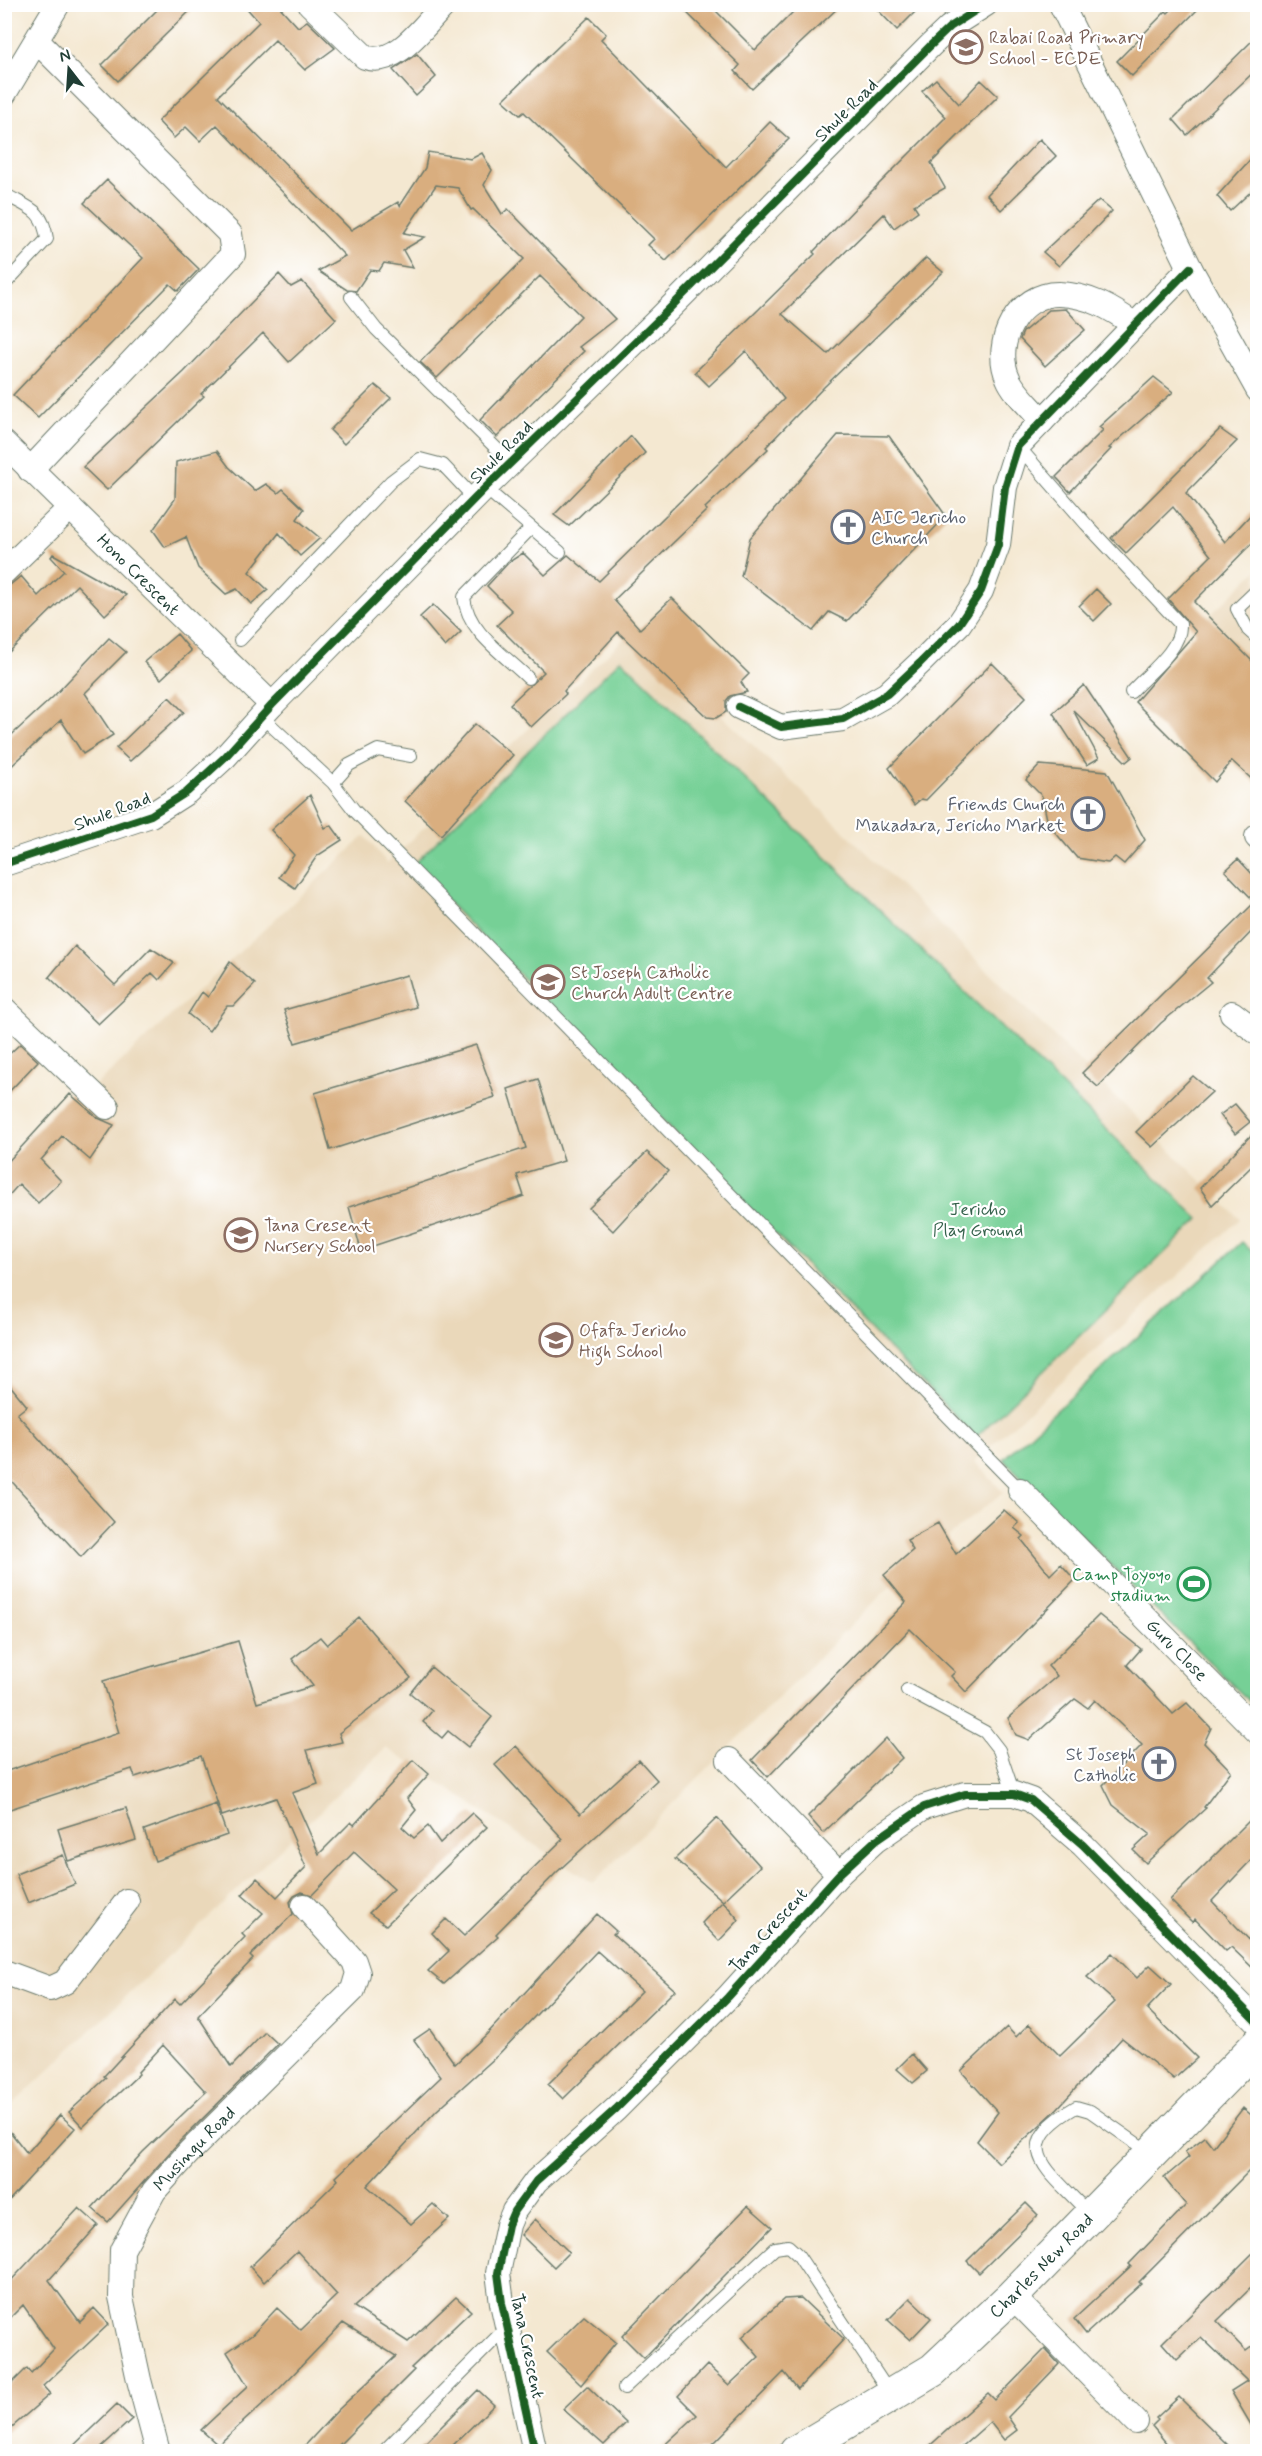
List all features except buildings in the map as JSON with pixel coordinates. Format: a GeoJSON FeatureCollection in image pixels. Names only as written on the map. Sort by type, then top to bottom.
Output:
{"type":"FeatureCollection","features":[{"type":"Feature","properties":{"kind":"street"},"geometry":{"type":"LineString","coordinates":[[4,94],[58,4]]}},
{"type":"Feature","properties":{"kind":"street"},"geometry":{"type":"LineString","coordinates":[[310,4],[365,57],[376,61],[388,58],[399,51],[445,4]]}},
{"type":"Feature","properties":{"kind":"street","name":"Shule Road"},"geometry":{"type":"LineString","coordinates":[[4,864],[151,815],[187,792],[480,493],[662,316],[930,46],[950,27],[986,4]]}},
{"type":"Feature","properties":{"kind":"street"},"geometry":{"type":"LineString","coordinates":[[1061,4],[1190,268],[1257,390]]}},
{"type":"Feature","properties":{"kind":"street"},"geometry":{"type":"LineString","coordinates":[[30,470],[233,254],[230,234],[37,40]]}},
{"type":"Feature","properties":{"kind":"street"},"geometry":{"type":"LineString","coordinates":[[739,707],[781,727],[843,719],[887,694],[920,663],[959,624],[981,591],[998,545],[1005,487],[1018,446],[1190,268]]}},
{"type":"Feature","properties":{"kind":"street"},"geometry":{"type":"LineString","coordinates":[[1042,421],[1008,379],[1003,359],[1004,339],[1010,325],[1019,314],[1043,297],[1058,294],[1095,301],[1111,308],[1135,326]]}},
{"type":"Feature","properties":{"kind":"street","name":"Hono Crescent"},"geometry":{"type":"LineString","coordinates":[[4,443],[266,711]]}},
{"type":"Feature","properties":{"kind":"street"},"geometry":{"type":"LineString","coordinates":[[4,572],[69,508]]}},
{"type":"Feature","properties":{"kind":"street"},"geometry":{"type":"LineString","coordinates":[[4,1009],[106,1107]]}},
{"type":"Feature","properties":{"kind":"street"},"geometry":{"type":"LineString","coordinates":[[1232,1013],[1257,1033]]}},
{"type":"Feature","properties":{"kind":"street","name":"Guru Close"},"geometry":{"type":"LineString","coordinates":[[1020,1490],[1257,1732]]}},
{"type":"Feature","properties":{"kind":"street"},"geometry":{"type":"LineString","coordinates":[[729,1760],[839,1874]]}},
{"type":"Feature","properties":{"kind":"street","name":"Tana Crescent"},"geometry":{"type":"LineString","coordinates":[[535,2451],[498,2273],[508,2225],[525,2196],[551,2167],[687,2039],[839,1874],[876,1840],[924,1807],[965,1794],[1014,1794],[1031,1800],[1083,1845],[1257,2023]]}},
{"type":"Feature","properties":{"kind":"street"},"geometry":{"type":"LineString","coordinates":[[4,1972],[50,1989],[65,1982],[127,1901]]}},
{"type":"Feature","properties":{"kind":"street","name":"Musingu Road"},"geometry":{"type":"LineString","coordinates":[[159,2451],[139,2380],[121,2297],[122,2250],[154,2191],[190,2151],[353,1990],[358,1973],[354,1960],[304,1906]]}},
{"type":"Feature","properties":{"kind":"street","name":"Charles New Road"},"geometry":{"type":"LineString","coordinates":[[796,2451],[933,2370],[1012,2296],[1257,2044]]}},
{"type":"Feature","properties":{"kind":"street"},"geometry":{"type":"LineString","coordinates":[[1012,2296],[1136,2422]]}},
{"type":"Feature","properties":{"kind":"lane"},"geometry":{"type":"LineString","coordinates":[[4,194],[38,212],[45,222],[47,239],[4,285]]}},
{"type":"Feature","properties":{"kind":"lane"},"geometry":{"type":"LineString","coordinates":[[351,297],[376,329],[511,463]]}},
{"type":"Feature","properties":{"kind":"lane"},"geometry":{"type":"LineString","coordinates":[[1018,446],[1086,524],[1180,624],[1180,631],[1172,648],[1131,692]]}},
{"type":"Feature","properties":{"kind":"lane"},"geometry":{"type":"LineString","coordinates":[[240,640],[392,481],[420,459],[443,465],[560,552]]}},
{"type":"Feature","properties":{"kind":"lane"},"geometry":{"type":"LineString","coordinates":[[528,678],[471,624],[465,609],[464,597],[530,529]]}},
{"type":"Feature","properties":{"kind":"lane"},"geometry":{"type":"LineString","coordinates":[[1257,589],[1237,609],[1248,630],[1257,639]]}},
{"type":"Feature","properties":{"kind":"lane"},"geometry":{"type":"LineString","coordinates":[[266,711],[333,783],[354,810],[1020,1490]]}},
{"type":"Feature","properties":{"kind":"lane"},"geometry":{"type":"LineString","coordinates":[[333,783],[349,765],[378,750],[411,756]]}},
{"type":"Feature","properties":{"kind":"lane"},"geometry":{"type":"LineString","coordinates":[[907,1690],[984,1732],[999,1750],[1014,1794]]}},
{"type":"Feature","properties":{"kind":"lane"},"geometry":{"type":"LineString","coordinates":[[1091,2216],[1038,2157],[1038,2140],[1044,2130],[1076,2107],[1090,2111],[1151,2153]]}},
{"type":"Feature","properties":{"kind":"lane"},"geometry":{"type":"LineString","coordinates":[[624,2388],[775,2248],[788,2246],[798,2255],[892,2396]]}},
{"type":"Feature","properties":{"kind":"lane"},"geometry":{"type":"LineString","coordinates":[[383,2451],[508,2326]]}},
{"type":"Feature","properties":{"kind":"shaded area"},"geometry":{"type":"Polygon","coordinates":[[[1257,570],[1257,691],[1195,630],[1257,570]]]}},
{"type":"Feature","properties":{"kind":"shaded area","name":"Ofafa Jericho High School"},"geometry":{"type":"Polygon","coordinates":[[[632,631],[863,849],[1240,1219],[974,1461],[1003,1492],[898,1578],[593,1883],[386,1748],[5,2112],[5,1169],[365,836],[387,863],[632,631]]]}},
{"type":"Feature","properties":{"kind":"green space","name":"Jericho Play Ground"},"geometry":{"type":"Polygon","coordinates":[[[621,659],[1199,1219],[976,1437],[412,866],[621,659]]]}},
{"type":"Feature","properties":{"kind":"green space","name":"Camp Toyoyo stadium"},"geometry":{"type":"Polygon","coordinates":[[[1242,1242],[1258,1257],[1257,1709],[1003,1459],[1242,1242]]]}},
{"type":"Feature","properties":{"kind":"cycle path"},"geometry":{"type":"LineString","coordinates":[[4,864],[151,815],[187,792],[225,757],[272,705],[485,488],[661,317],[930,46],[950,27],[986,4]]}},
{"type":"Feature","properties":{"kind":"cycle path"},"geometry":{"type":"LineString","coordinates":[[739,707],[781,727],[843,719],[887,694],[920,663],[959,624],[981,591],[998,545],[1005,487],[1018,446],[1190,268]]}},
{"type":"Feature","properties":{"kind":"cycle path"},"geometry":{"type":"LineString","coordinates":[[535,2452],[502,2303],[498,2273],[508,2225],[514,2211],[536,2181],[616,2109],[728,1997],[839,1874],[876,1840],[924,1807],[965,1794],[1014,1794],[1031,1800],[1083,1845],[1258,2023]]}},
{"type":"Feature","properties":{"kind":"place","name":"Rabai Road Primary School - ECDE"},"geometry":{"type":"Point","coordinates":[966,47]}},
{"type":"Feature","properties":{"kind":"place","name":"AIC Jericho Church"},"geometry":{"type":"Point","coordinates":[848,527]}},
{"type":"Feature","properties":{"kind":"place","name":"Friends Church Makadara, Jericho Market"},"geometry":{"type":"Point","coordinates":[1088,814]}},
{"type":"Feature","properties":{"kind":"place","name":"St Joseph Catholic Church Adult Centre"},"geometry":{"type":"Point","coordinates":[548,982]}},
{"type":"Feature","properties":{"kind":"place","name":"Tana Cresent Nursery School"},"geometry":{"type":"Point","coordinates":[241,1235]}},
{"type":"Feature","properties":{"kind":"place","name":"Ofafa Jericho High School"},"geometry":{"type":"Point","coordinates":[556,1340]}},
{"type":"Feature","properties":{"kind":"place","name":"Camp Toyoyo stadium"},"geometry":{"type":"Point","coordinates":[1194,1584]}},
{"type":"Feature","properties":{"kind":"place","name":"St Joseph Catholic"},"geometry":{"type":"Point","coordinates":[1159,1764]}}]}
